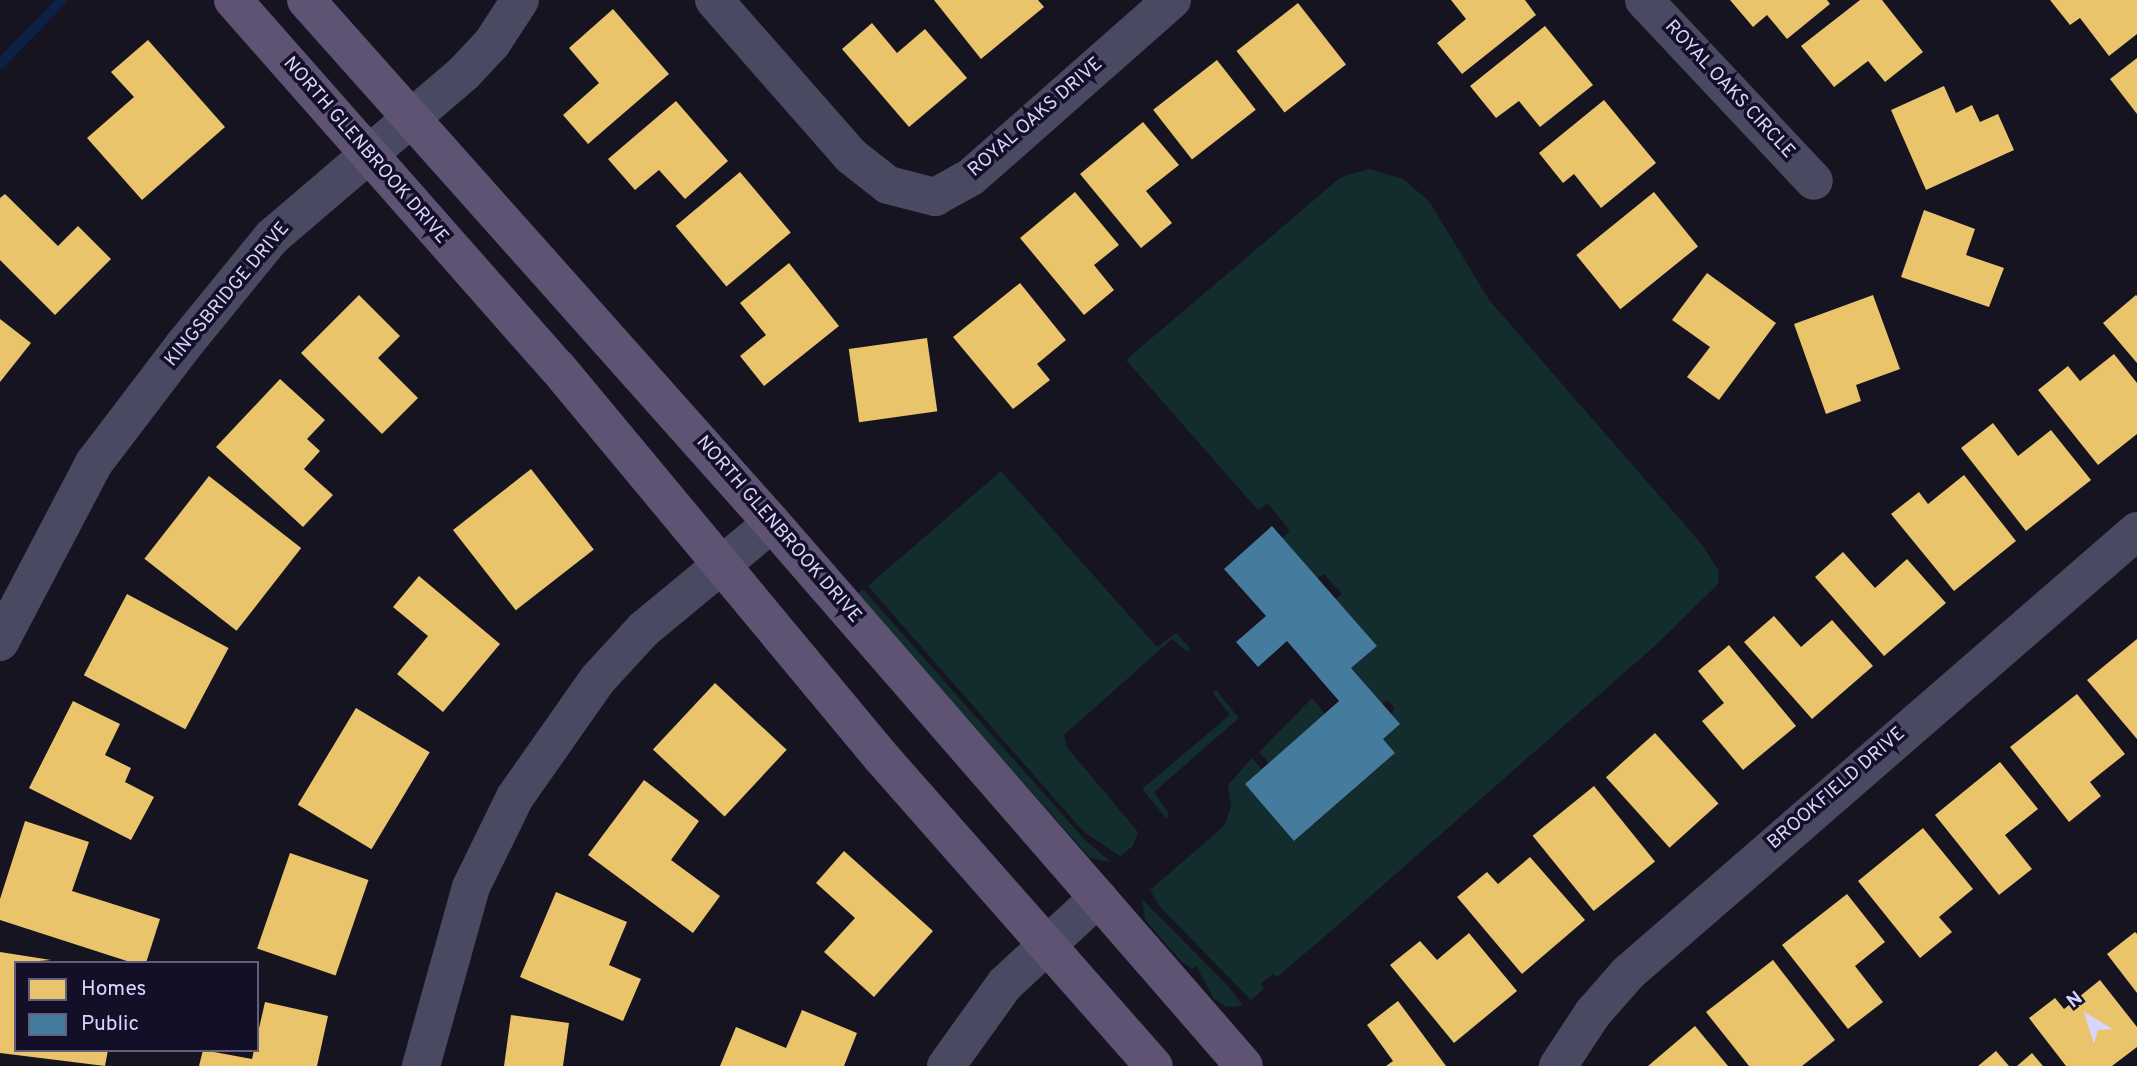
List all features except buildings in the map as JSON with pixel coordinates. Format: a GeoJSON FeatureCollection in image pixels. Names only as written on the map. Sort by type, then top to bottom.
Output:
{"type":"FeatureCollection","features":[{"type":"Feature","properties":{"kind":"main road","name":"NORTH GLENBROOK DRIVE"},"geometry":{"type":"LineString","coordinates":[[233,0],[366,154],[557,367],[724,563],[882,758],[1154,1066]]}},
{"type":"Feature","properties":{"kind":"main road","name":"NORTH GLENBROOK DRIVE"},"geometry":{"type":"LineString","coordinates":[[306,0],[772,523],[1244,1066]]}},
{"type":"Feature","properties":{"kind":"street","name":"KINGSBRIDGE DRIVE"},"geometry":{"type":"LineString","coordinates":[[0,642],[94,463],[272,237],[483,53],[520,0]]}},
{"type":"Feature","properties":{"kind":"street","name":"ROYAL OAKS DRIVE"},"geometry":{"type":"LineString","coordinates":[[714,0],[851,156],[888,185],[934,197],[971,177],[1172,0]]}},
{"type":"Feature","properties":{"kind":"street","name":"ROYAL OAKS CIRCLE"},"geometry":{"type":"LineString","coordinates":[[1644,0],[1814,181]]}},
{"type":"Feature","properties":{"kind":"street"},"geometry":{"type":"LineString","coordinates":[[421,1066],[471,887],[515,797],[598,679],[644,629],[772,523]]}},
{"type":"Feature","properties":{"kind":"street","name":"BROOKFIELD DRIVE"},"geometry":{"type":"LineString","coordinates":[[1558,1066],[1593,1013],[1628,973],[2137,531]]}},
{"type":"Feature","properties":{"kind":"street"},"geometry":{"type":"LineString","coordinates":[[946,1066],[1005,984],[1098,898]]}},
{"type":"Feature","properties":{"kind":"green space"},"geometry":{"type":"Polygon","coordinates":[[[1369,169],[1403,179],[1429,201],[1489,300],[1703,546],[1719,571],[1718,584],[1658,643],[1323,938],[1277,977],[1273,974],[1261,984],[1264,989],[1251,1000],[1161,908],[1150,890],[1224,826],[1231,807],[1228,785],[1252,758],[1262,769],[1245,784],[1295,841],[1395,753],[1383,739],[1394,708],[1387,700],[1382,704],[1351,668],[1377,646],[1336,599],[1342,594],[1324,574],[1317,578],[1282,538],[1290,531],[1268,503],[1258,510],[1126,360],[1341,177],[1369,169]]]}},
{"type":"Feature","properties":{"kind":"green space"},"geometry":{"type":"Polygon","coordinates":[[[1001,471],[1157,647],[1176,633],[1190,648],[1187,652],[1172,639],[1064,735],[1066,746],[1138,832],[1133,846],[1120,856],[1083,831],[868,586],[1001,471]]]}},
{"type":"Feature","properties":{"kind":"green space"},"geometry":{"type":"Polygon","coordinates":[[[863,589],[1084,839],[1111,862],[1090,858],[857,594],[863,589]]]}},
{"type":"Feature","properties":{"kind":"green space"},"geometry":{"type":"Polygon","coordinates":[[[1216,690],[1239,718],[1154,792],[1169,814],[1167,819],[1142,789],[1230,715],[1213,693],[1216,690]]]}},
{"type":"Feature","properties":{"kind":"green space"},"geometry":{"type":"Polygon","coordinates":[[[1312,698],[1325,714],[1269,763],[1259,752],[1312,698]]]}},
{"type":"Feature","properties":{"kind":"green space"},"geometry":{"type":"Polygon","coordinates":[[[1142,899],[1229,987],[1243,1006],[1227,1007],[1214,999],[1196,966],[1192,969],[1180,960],[1145,920],[1142,899]]]}},
{"type":"Feature","properties":{"kind":"waterway"},"geometry":{"type":"LineString","coordinates":[[0,64],[62,0]]}}]}
